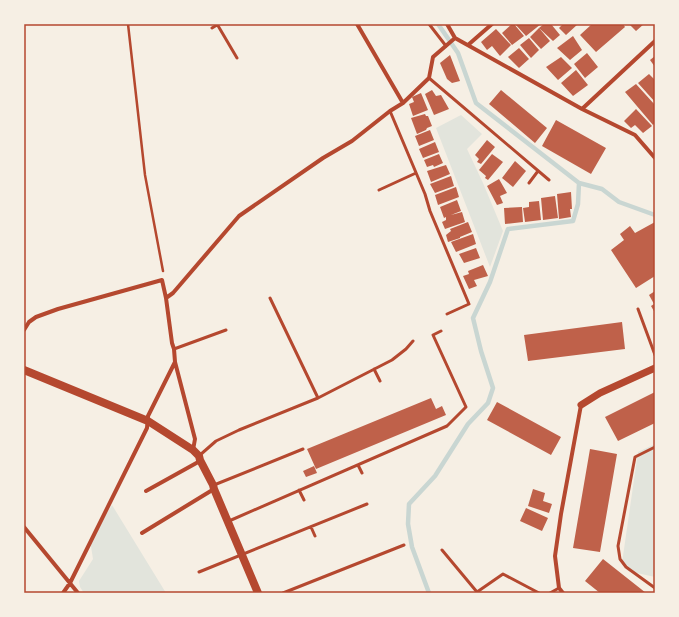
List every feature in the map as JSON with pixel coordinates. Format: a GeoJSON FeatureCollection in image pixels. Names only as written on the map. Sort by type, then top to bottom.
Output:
{"type":"FeatureCollection","features":[{"type":"Feature","properties":{"kind":"main road"},"geometry":{"type":"LineString","coordinates":[[24,370],[148,421],[198,456],[213,487],[258,593]]}},
{"type":"Feature","properties":{"kind":"street"},"geometry":{"type":"LineString","coordinates":[[357,24],[403,103]]}},
{"type":"Feature","properties":{"kind":"street"},"geometry":{"type":"LineString","coordinates":[[446,24],[455,38],[582,109],[635,135],[655,158]]}},
{"type":"Feature","properties":{"kind":"street"},"geometry":{"type":"LineString","coordinates":[[468,45],[492,24]]}},
{"type":"Feature","properties":{"kind":"street"},"geometry":{"type":"LineString","coordinates":[[166,298],[173,293],[238,216],[323,158],[352,141],[390,111],[403,103],[430,78],[432,57],[455,38]]}},
{"type":"Feature","properties":{"kind":"street"},"geometry":{"type":"LineString","coordinates":[[582,109],[655,41]]}},
{"type":"Feature","properties":{"kind":"street"},"geometry":{"type":"LineString","coordinates":[[24,330],[29,322],[36,317],[58,309],[162,280],[175,362],[198,456],[146,490]]}},
{"type":"Feature","properties":{"kind":"street"},"geometry":{"type":"LineString","coordinates":[[63,593],[70,583],[147,428],[148,416],[175,362]]}},
{"type":"Feature","properties":{"kind":"street"},"geometry":{"type":"LineString","coordinates":[[563,593],[559,588],[555,556],[562,506],[581,405],[600,393],[655,368]]}},
{"type":"Feature","properties":{"kind":"street"},"geometry":{"type":"LineString","coordinates":[[142,533],[213,487]]}},
{"type":"Feature","properties":{"kind":"street"},"geometry":{"type":"LineString","coordinates":[[24,527],[78,593]]}},
{"type":"Feature","properties":{"kind":"lane"},"geometry":{"type":"LineString","coordinates":[[212,28],[217,24],[237,58]]}},
{"type":"Feature","properties":{"kind":"lane"},"geometry":{"type":"LineString","coordinates":[[429,24],[446,46]]}},
{"type":"Feature","properties":{"kind":"lane"},"geometry":{"type":"LineString","coordinates":[[430,78],[549,180]]}},
{"type":"Feature","properties":{"kind":"lane"},"geometry":{"type":"LineString","coordinates":[[390,111],[469,304],[447,314]]}},
{"type":"Feature","properties":{"kind":"lane"},"geometry":{"type":"LineString","coordinates":[[529,183],[538,171]]}},
{"type":"Feature","properties":{"kind":"lane"},"geometry":{"type":"LineString","coordinates":[[379,190],[416,173]]}},
{"type":"Feature","properties":{"kind":"lane"},"geometry":{"type":"LineString","coordinates":[[270,298],[318,398]]}},
{"type":"Feature","properties":{"kind":"lane"},"geometry":{"type":"LineString","coordinates":[[638,310],[655,355]]}},
{"type":"Feature","properties":{"kind":"lane"},"geometry":{"type":"LineString","coordinates":[[174,349],[226,330]]}},
{"type":"Feature","properties":{"kind":"lane"},"geometry":{"type":"LineString","coordinates":[[227,521],[447,426],[466,407],[433,335],[441,331]]}},
{"type":"Feature","properties":{"kind":"lane"},"geometry":{"type":"LineString","coordinates":[[198,456],[216,441],[239,430],[318,398],[392,360],[406,349],[413,341]]}},
{"type":"Feature","properties":{"kind":"lane"},"geometry":{"type":"LineString","coordinates":[[374,369],[380,382]]}},
{"type":"Feature","properties":{"kind":"lane"},"geometry":{"type":"LineString","coordinates":[[655,447],[635,457],[618,546],[620,559],[626,568],[655,588]]}},
{"type":"Feature","properties":{"kind":"lane"},"geometry":{"type":"LineString","coordinates":[[213,487],[303,449]]}},
{"type":"Feature","properties":{"kind":"lane"},"geometry":{"type":"LineString","coordinates":[[358,465],[362,474]]}},
{"type":"Feature","properties":{"kind":"lane"},"geometry":{"type":"LineString","coordinates":[[299,490],[304,500]]}},
{"type":"Feature","properties":{"kind":"lane"},"geometry":{"type":"LineString","coordinates":[[199,572],[367,504]]}},
{"type":"Feature","properties":{"kind":"lane"},"geometry":{"type":"LineString","coordinates":[[311,527],[315,536]]}},
{"type":"Feature","properties":{"kind":"lane"},"geometry":{"type":"LineString","coordinates":[[283,593],[404,546]]}},
{"type":"Feature","properties":{"kind":"lane"},"geometry":{"type":"LineString","coordinates":[[442,550],[477,593],[503,574],[539,593]]}},
{"type":"Feature","properties":{"kind":"lane"},"geometry":{"type":"LineString","coordinates":[[550,593],[559,588]]}},
{"type":"Feature","properties":{"kind":"path"},"geometry":{"type":"LineString","coordinates":[[128,24],[145,175],[164,275],[162,280]]}},
{"type":"Feature","properties":{"kind":"shaded area"},"geometry":{"type":"Polygon","coordinates":[[[461,115],[482,134],[467,149],[503,231],[490,267],[436,128],[461,115]]]}},
{"type":"Feature","properties":{"kind":"shaded area"},"geometry":{"type":"Polygon","coordinates":[[[655,444],[655,577],[628,571],[622,563],[638,452],[655,444]]]}},
{"type":"Feature","properties":{"kind":"shaded area"},"geometry":{"type":"Polygon","coordinates":[[[112,505],[166,593],[84,593],[80,587],[79,581],[93,559],[90,540],[112,505]]]}},
{"type":"Feature","properties":{"kind":"building"},"geometry":{"type":"Polygon","coordinates":[[[514,24],[524,36],[512,45],[502,33],[514,24]]]}},
{"type":"Feature","properties":{"kind":"building"},"geometry":{"type":"Polygon","coordinates":[[[515,24],[541,24],[526,36],[515,24]]]}},
{"type":"Feature","properties":{"kind":"building"},"geometry":{"type":"Polygon","coordinates":[[[544,24],[551,24],[560,35],[553,41],[539,28],[544,24]]]}},
{"type":"Feature","properties":{"kind":"building"},"geometry":{"type":"Polygon","coordinates":[[[563,24],[578,24],[566,35],[559,28],[563,24]]]}},
{"type":"Feature","properties":{"kind":"building"},"geometry":{"type":"Polygon","coordinates":[[[592,24],[623,24],[625,27],[596,52],[580,35],[592,24]]]}},
{"type":"Feature","properties":{"kind":"building"},"geometry":{"type":"Polygon","coordinates":[[[629,24],[644,24],[636,31],[629,24]]]}},
{"type":"Feature","properties":{"kind":"building"},"geometry":{"type":"Polygon","coordinates":[[[539,28],[550,41],[541,49],[530,37],[539,28]]]}},
{"type":"Feature","properties":{"kind":"building"},"geometry":{"type":"Polygon","coordinates":[[[496,29],[511,45],[500,56],[492,46],[487,50],[481,42],[496,29]]]}},
{"type":"Feature","properties":{"kind":"building"},"geometry":{"type":"Polygon","coordinates":[[[573,36],[582,50],[570,60],[557,48],[573,36]]]}},
{"type":"Feature","properties":{"kind":"building"},"geometry":{"type":"Polygon","coordinates":[[[529,38],[539,50],[531,58],[520,45],[529,38]]]}},
{"type":"Feature","properties":{"kind":"building"},"geometry":{"type":"Polygon","coordinates":[[[519,48],[529,59],[519,68],[508,57],[519,48]]]}},
{"type":"Feature","properties":{"kind":"building"},"geometry":{"type":"Polygon","coordinates":[[[587,53],[598,67],[585,78],[574,64],[587,53]]]}},
{"type":"Feature","properties":{"kind":"building"},"geometry":{"type":"Polygon","coordinates":[[[450,55],[460,81],[452,83],[447,79],[440,63],[450,55]]]}},
{"type":"Feature","properties":{"kind":"building"},"geometry":{"type":"Polygon","coordinates":[[[655,56],[655,67],[650,60],[655,56]]]}},
{"type":"Feature","properties":{"kind":"building"},"geometry":{"type":"Polygon","coordinates":[[[561,57],[572,68],[558,80],[546,67],[561,57]]]}},
{"type":"Feature","properties":{"kind":"building"},"geometry":{"type":"Polygon","coordinates":[[[576,70],[588,85],[573,96],[561,83],[576,70]]]}},
{"type":"Feature","properties":{"kind":"building"},"geometry":{"type":"Polygon","coordinates":[[[649,74],[655,80],[655,102],[638,83],[649,74]]]}},
{"type":"Feature","properties":{"kind":"building"},"geometry":{"type":"Polygon","coordinates":[[[636,84],[655,105],[655,123],[653,125],[625,92],[636,84]]]}},
{"type":"Feature","properties":{"kind":"building"},"geometry":{"type":"Polygon","coordinates":[[[432,90],[436,96],[441,95],[449,109],[434,115],[425,94],[432,90]]]}},
{"type":"Feature","properties":{"kind":"building"},"geometry":{"type":"Polygon","coordinates":[[[501,90],[547,128],[535,143],[489,104],[501,90]]]}},
{"type":"Feature","properties":{"kind":"building"},"geometry":{"type":"Polygon","coordinates":[[[421,93],[428,110],[413,116],[409,104],[414,102],[412,97],[421,93]]]}},
{"type":"Feature","properties":{"kind":"building"},"geometry":{"type":"Polygon","coordinates":[[[636,109],[652,126],[643,133],[635,125],[631,128],[624,121],[636,109]]]}},
{"type":"Feature","properties":{"kind":"building"},"geometry":{"type":"Polygon","coordinates":[[[425,114],[428,116],[432,126],[417,134],[411,118],[425,114]]]}},
{"type":"Feature","properties":{"kind":"building"},"geometry":{"type":"Polygon","coordinates":[[[556,120],[606,148],[591,174],[542,146],[556,120]]]}},
{"type":"Feature","properties":{"kind":"building"},"geometry":{"type":"Polygon","coordinates":[[[430,130],[434,140],[419,146],[415,136],[430,130]]]}},
{"type":"Feature","properties":{"kind":"building"},"geometry":{"type":"Polygon","coordinates":[[[487,140],[495,147],[481,164],[477,162],[479,159],[475,155],[487,140]]]}},
{"type":"Feature","properties":{"kind":"building"},"geometry":{"type":"Polygon","coordinates":[[[435,142],[439,152],[423,158],[419,149],[435,142]]]}},
{"type":"Feature","properties":{"kind":"building"},"geometry":{"type":"Polygon","coordinates":[[[439,154],[443,163],[434,167],[433,165],[427,167],[424,160],[439,154]]]}},
{"type":"Feature","properties":{"kind":"building"},"geometry":{"type":"Polygon","coordinates":[[[492,154],[503,162],[488,180],[479,170],[492,154]]]}},
{"type":"Feature","properties":{"kind":"building"},"geometry":{"type":"Polygon","coordinates":[[[515,161],[526,171],[513,187],[502,178],[515,161]]]}},
{"type":"Feature","properties":{"kind":"building"},"geometry":{"type":"Polygon","coordinates":[[[446,165],[450,174],[431,182],[427,171],[446,165]]]}},
{"type":"Feature","properties":{"kind":"building"},"geometry":{"type":"Polygon","coordinates":[[[451,176],[454,186],[435,193],[430,184],[451,176]]]}},
{"type":"Feature","properties":{"kind":"building"},"geometry":{"type":"Polygon","coordinates":[[[499,179],[507,193],[500,196],[503,203],[497,205],[487,186],[499,179]]]}},
{"type":"Feature","properties":{"kind":"building"},"geometry":{"type":"Polygon","coordinates":[[[456,187],[459,197],[438,205],[435,195],[456,187]]]}},
{"type":"Feature","properties":{"kind":"building"},"geometry":{"type":"Polygon","coordinates":[[[571,192],[571,217],[559,219],[557,194],[571,192]]]}},
{"type":"Feature","properties":{"kind":"building"},"geometry":{"type":"Polygon","coordinates":[[[555,196],[558,218],[543,220],[541,198],[555,196]]]}},
{"type":"Feature","properties":{"kind":"building"},"geometry":{"type":"Polygon","coordinates":[[[457,200],[461,211],[451,215],[462,212],[465,222],[445,229],[442,222],[446,220],[446,217],[444,218],[440,207],[457,200]]]}},
{"type":"Feature","properties":{"kind":"building"},"geometry":{"type":"Polygon","coordinates":[[[539,201],[541,220],[525,222],[523,208],[529,207],[529,202],[539,201]]]}},
{"type":"Feature","properties":{"kind":"building"},"geometry":{"type":"Polygon","coordinates":[[[522,207],[523,222],[505,224],[504,208],[522,207]]]}},
{"type":"Feature","properties":{"kind":"building"},"geometry":{"type":"Polygon","coordinates":[[[468,222],[472,232],[448,242],[446,235],[451,231],[450,229],[468,222]]]}},
{"type":"Feature","properties":{"kind":"building"},"geometry":{"type":"Polygon","coordinates":[[[655,222],[655,276],[636,288],[611,250],[624,240],[620,234],[630,226],[635,233],[655,222]]]}},
{"type":"Feature","properties":{"kind":"building"},"geometry":{"type":"Polygon","coordinates":[[[473,234],[476,244],[456,252],[451,242],[473,234]]]}},
{"type":"Feature","properties":{"kind":"building"},"geometry":{"type":"Polygon","coordinates":[[[476,248],[480,258],[464,263],[459,254],[476,248]]]}},
{"type":"Feature","properties":{"kind":"building"},"geometry":{"type":"Polygon","coordinates":[[[483,265],[488,276],[474,280],[477,286],[469,289],[463,276],[469,274],[468,271],[483,265]]]}},
{"type":"Feature","properties":{"kind":"building"},"geometry":{"type":"Polygon","coordinates":[[[655,291],[655,313],[651,306],[654,304],[649,295],[655,291]]]}},
{"type":"Feature","properties":{"kind":"building"},"geometry":{"type":"Polygon","coordinates":[[[622,322],[625,349],[528,361],[524,335],[622,322]]]}},
{"type":"Feature","properties":{"kind":"building"},"geometry":{"type":"Polygon","coordinates":[[[655,392],[655,423],[618,441],[605,417],[655,392]]]}},
{"type":"Feature","properties":{"kind":"building"},"geometry":{"type":"Polygon","coordinates":[[[431,398],[436,409],[442,406],[446,415],[316,469],[307,449],[431,398]]]}},
{"type":"Feature","properties":{"kind":"building"},"geometry":{"type":"Polygon","coordinates":[[[497,402],[561,437],[551,455],[487,420],[497,402]]]}},
{"type":"Feature","properties":{"kind":"building"},"geometry":{"type":"Polygon","coordinates":[[[590,449],[617,454],[600,552],[573,548],[590,449]]]}},
{"type":"Feature","properties":{"kind":"building"},"geometry":{"type":"Polygon","coordinates":[[[314,466],[317,473],[306,477],[303,471],[314,466]]]}},
{"type":"Feature","properties":{"kind":"building"},"geometry":{"type":"Polygon","coordinates":[[[533,489],[545,493],[543,501],[552,504],[549,513],[528,506],[533,489]]]}},
{"type":"Feature","properties":{"kind":"building"},"geometry":{"type":"Polygon","coordinates":[[[526,508],[548,518],[542,531],[520,521],[526,508]]]}},
{"type":"Feature","properties":{"kind":"building"},"geometry":{"type":"Polygon","coordinates":[[[603,559],[646,593],[600,593],[585,581],[603,559]]]}},
{"type":"Feature","properties":{"kind":"waterway"},"geometry":{"type":"LineString","coordinates":[[429,593],[412,547],[408,524],[409,504],[435,476],[468,424],[488,403],[493,388],[481,351],[473,318],[490,282],[508,229],[573,221],[578,204],[579,183],[476,103],[458,53],[438,24]]}},
{"type":"Feature","properties":{"kind":"waterway"},"geometry":{"type":"LineString","coordinates":[[579,183],[602,189],[619,202],[655,215]]}}]}
